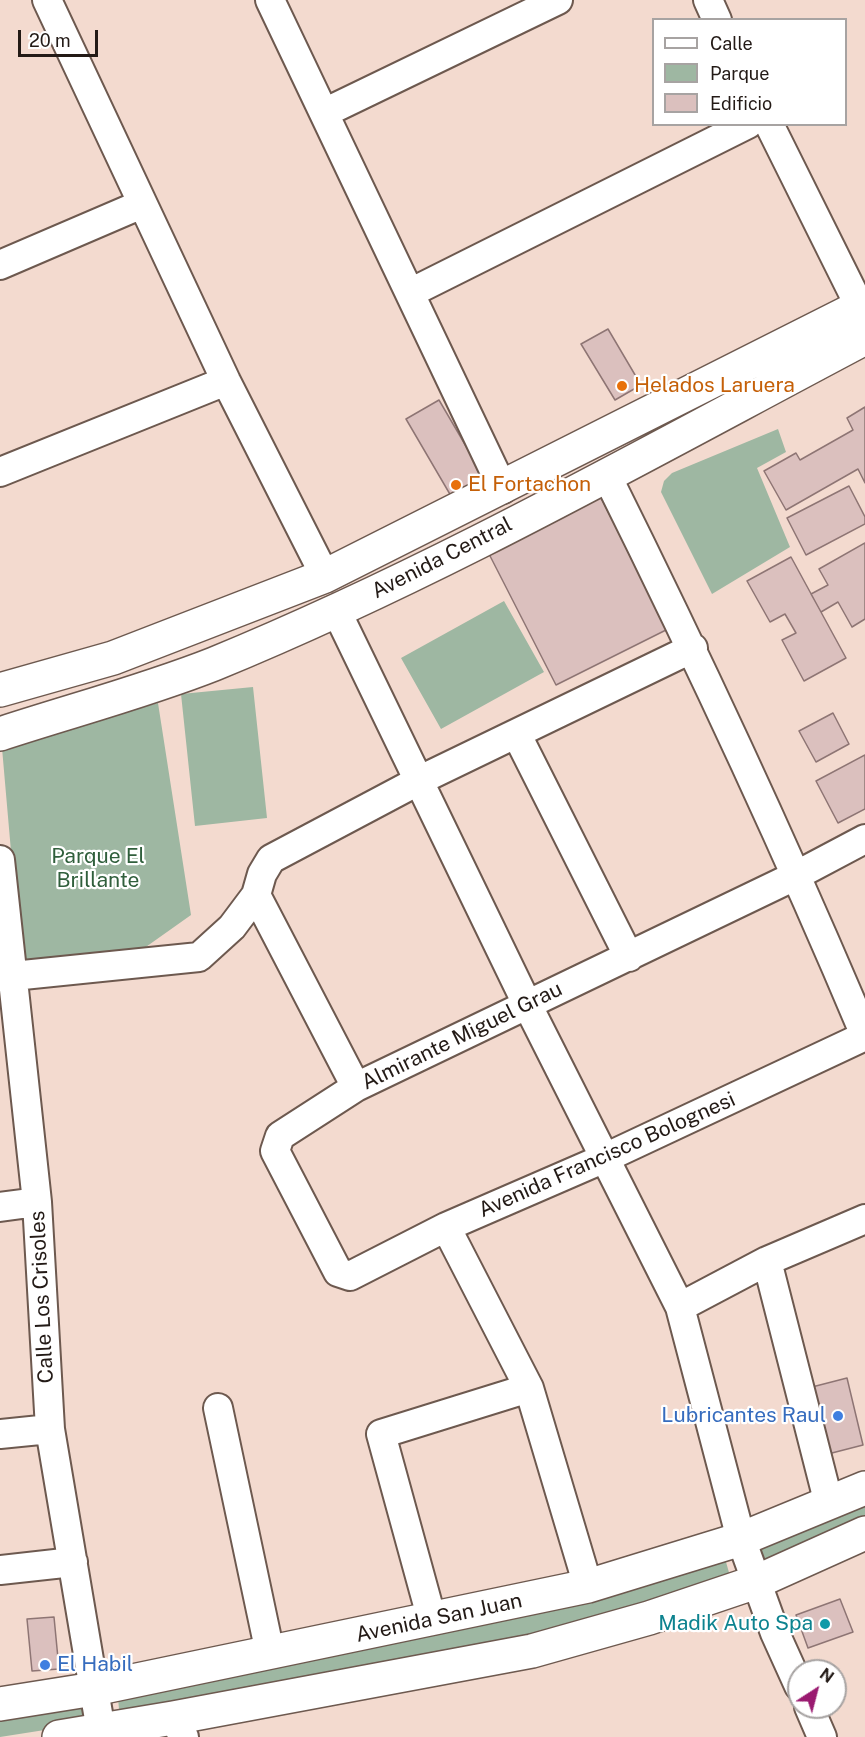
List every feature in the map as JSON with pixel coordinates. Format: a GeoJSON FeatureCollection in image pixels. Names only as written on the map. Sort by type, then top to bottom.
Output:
{"type":"FeatureCollection","features":[{"type":"Feature","properties":{"kind":"main road","name":"Avenida Central"},"geometry":{"type":"LineString","coordinates":[[0,734],[212,665],[336,610],[606,474],[863,316]]}},
{"type":"Feature","properties":{"kind":"main road","name":"Avenida Central"},"geometry":{"type":"LineString","coordinates":[[0,690],[113,658],[325,576],[863,316]]}},
{"type":"Feature","properties":{"kind":"main road","name":"Avenida San Juan"},"geometry":{"type":"LineString","coordinates":[[0,1704],[94,1689],[588,1586],[741,1539],[865,1488]]}},
{"type":"Feature","properties":{"kind":"main road"},"geometry":{"type":"LineString","coordinates":[[58,1737],[101,1731],[178,1728],[532,1651],[649,1618],[756,1582],[865,1533]]}},
{"type":"Feature","properties":{"kind":"street"},"geometry":{"type":"LineString","coordinates":[[47,0],[226,381],[325,576]]}},
{"type":"Feature","properties":{"kind":"street"},"geometry":{"type":"LineString","coordinates":[[270,0],[503,489]]}},
{"type":"Feature","properties":{"kind":"street"},"geometry":{"type":"LineString","coordinates":[[324,113],[558,0]]}},
{"type":"Feature","properties":{"kind":"street"},"geometry":{"type":"LineString","coordinates":[[708,0],[716,18]]}},
{"type":"Feature","properties":{"kind":"street"},"geometry":{"type":"LineString","coordinates":[[410,293],[744,126]]}},
{"type":"Feature","properties":{"kind":"street"},"geometry":{"type":"LineString","coordinates":[[770,126],[863,316]]}},
{"type":"Feature","properties":{"kind":"street"},"geometry":{"type":"LineString","coordinates":[[0,265],[142,204]]}},
{"type":"Feature","properties":{"kind":"street"},"geometry":{"type":"LineString","coordinates":[[0,472],[226,381]]}},
{"type":"Feature","properties":{"kind":"street"},"geometry":{"type":"LineString","coordinates":[[606,474],[693,648],[863,1025]]}},
{"type":"Feature","properties":{"kind":"street"},"geometry":{"type":"LineString","coordinates":[[336,610],[527,1004],[680,1307],[741,1539],[788,1659]]}},
{"type":"Feature","properties":{"kind":"street"},"geometry":{"type":"LineString","coordinates":[[8,989],[199,957],[232,927],[256,895],[262,874],[271,859],[420,780],[693,648]]}},
{"type":"Feature","properties":{"kind":"street"},"geometry":{"type":"LineString","coordinates":[[517,735],[628,957]]}},
{"type":"Feature","properties":{"kind":"street","name":"Almirante Miguel Grau"},"geometry":{"type":"LineString","coordinates":[[350,1276],[338,1272],[275,1150],[280,1136],[356,1087],[797,875],[865,840]]}},
{"type":"Feature","properties":{"kind":"street","name":"Calle Los Crisoles"},"geometry":{"type":"LineString","coordinates":[[0,860],[8,989],[37,1202],[50,1429],[101,1731]]}},
{"type":"Feature","properties":{"kind":"street"},"geometry":{"type":"LineString","coordinates":[[256,895],[356,1087]]}},
{"type":"Feature","properties":{"kind":"street","name":"Avenida Francisco Bolognesi"},"geometry":{"type":"LineString","coordinates":[[350,1276],[446,1227],[605,1158],[863,1025]]}},
{"type":"Feature","properties":{"kind":"street"},"geometry":{"type":"LineString","coordinates":[[0,1207],[37,1202]]}},
{"type":"Feature","properties":{"kind":"street"},"geometry":{"type":"LineString","coordinates":[[680,1307],[767,1261],[865,1219]]}},
{"type":"Feature","properties":{"kind":"street"},"geometry":{"type":"LineString","coordinates":[[446,1227],[529,1388],[588,1586]]}},
{"type":"Feature","properties":{"kind":"street"},"geometry":{"type":"LineString","coordinates":[[767,1261],[829,1504]]}},
{"type":"Feature","properties":{"kind":"street"},"geometry":{"type":"LineString","coordinates":[[432,1620],[381,1434],[529,1388]]}},
{"type":"Feature","properties":{"kind":"street"},"geometry":{"type":"LineString","coordinates":[[218,1408],[270,1653]]}},
{"type":"Feature","properties":{"kind":"street"},"geometry":{"type":"LineString","coordinates":[[0,1434],[50,1429]]}},
{"type":"Feature","properties":{"kind":"street"},"geometry":{"type":"LineString","coordinates":[[0,1570],[73,1562]]}},
{"type":"Feature","properties":{"kind":"street"},"geometry":{"type":"LineString","coordinates":[[814,1719],[822,1737]]}},
{"type":"Feature","properties":{"kind":"green space"},"geometry":{"type":"Polygon","coordinates":[[[778,429],[786,452],[757,468],[790,547],[712,594],[661,492],[664,481],[672,473],[778,429]]]}},
{"type":"Feature","properties":{"kind":"green space"},"geometry":{"type":"Polygon","coordinates":[[[504,601],[544,672],[441,729],[401,658],[504,601]]]}},
{"type":"Feature","properties":{"kind":"green space"},"geometry":{"type":"Polygon","coordinates":[[[253,687],[267,818],[195,826],[181,694],[253,687]]]}},
{"type":"Feature","properties":{"kind":"green space","name":"Parque El Brillante"},"geometry":{"type":"Polygon","coordinates":[[[158,703],[191,915],[143,949],[21,966],[2,748],[158,703]]]}},
{"type":"Feature","properties":{"kind":"green space"},"geometry":{"type":"Polygon","coordinates":[[[865,1495],[865,1520],[759,1568],[751,1546],[865,1495]]]}},
{"type":"Feature","properties":{"kind":"green space"},"geometry":{"type":"Polygon","coordinates":[[[724,1555],[730,1576],[525,1647],[124,1712],[119,1709],[118,1698],[724,1555]]]}},
{"type":"Feature","properties":{"kind":"green space"},"geometry":{"type":"Polygon","coordinates":[[[86,1699],[83,1724],[0,1737],[0,1711],[86,1699]]]}},
{"type":"Feature","properties":{"kind":"building"},"geometry":{"type":"Polygon","coordinates":[[[608,329],[641,385],[615,400],[581,344],[608,329]]]}},
{"type":"Feature","properties":{"kind":"building"},"geometry":{"type":"Polygon","coordinates":[[[439,400],[484,477],[451,496],[406,419],[439,400]]]}},
{"type":"Feature","properties":{"kind":"building"},"geometry":{"type":"Polygon","coordinates":[[[865,407],[865,483],[858,469],[786,510],[764,471],[796,453],[800,460],[853,430],[847,418],[865,407]]]}},
{"type":"Feature","properties":{"kind":"building"},"geometry":{"type":"Polygon","coordinates":[[[849,486],[865,517],[865,524],[806,555],[787,518],[849,486]]]}},
{"type":"Feature","properties":{"kind":"building"},"geometry":{"type":"Polygon","coordinates":[[[600,496],[668,629],[556,685],[488,552],[600,496]]]}},
{"type":"Feature","properties":{"kind":"building"},"geometry":{"type":"Polygon","coordinates":[[[865,543],[865,619],[852,627],[838,602],[821,612],[811,594],[828,585],[819,569],[865,543]]]}},
{"type":"Feature","properties":{"kind":"building"},"geometry":{"type":"Polygon","coordinates":[[[791,557],[846,658],[804,681],[782,640],[796,633],[785,614],[770,622],[747,581],[791,557]]]}},
{"type":"Feature","properties":{"kind":"building"},"geometry":{"type":"Polygon","coordinates":[[[833,713],[849,744],[816,762],[799,731],[833,713]]]}},
{"type":"Feature","properties":{"kind":"building"},"geometry":{"type":"Polygon","coordinates":[[[865,755],[865,809],[838,823],[816,781],[865,755]]]}},
{"type":"Feature","properties":{"kind":"building","name":"Lubricantes Raul"},"geometry":{"type":"Polygon","coordinates":[[[847,1378],[863,1445],[828,1454],[812,1387],[847,1378]]]}},
{"type":"Feature","properties":{"kind":"building","name":"Madik Auto Spa"},"geometry":{"type":"Polygon","coordinates":[[[840,1599],[853,1632],[808,1648],[796,1615],[840,1599]]]}},
{"type":"Feature","properties":{"kind":"building"},"geometry":{"type":"Polygon","coordinates":[[[54,1617],[59,1669],[32,1671],[27,1619],[54,1617]]]}},
{"type":"Feature","properties":{"kind":"place","name":"Helados Laruera"},"geometry":{"type":"Point","coordinates":[622,386]}},
{"type":"Feature","properties":{"kind":"place","name":"El Fortachon"},"geometry":{"type":"Point","coordinates":[456,485]}},
{"type":"Feature","properties":{"kind":"place","name":"Lubricantes Raul"},"geometry":{"type":"Point","coordinates":[838,1416]}},
{"type":"Feature","properties":{"kind":"place","name":"Madik Auto Spa"},"geometry":{"type":"Point","coordinates":[825,1624]}},
{"type":"Feature","properties":{"kind":"place","name":"El Habil"},"geometry":{"type":"Point","coordinates":[45,1665]}}]}
